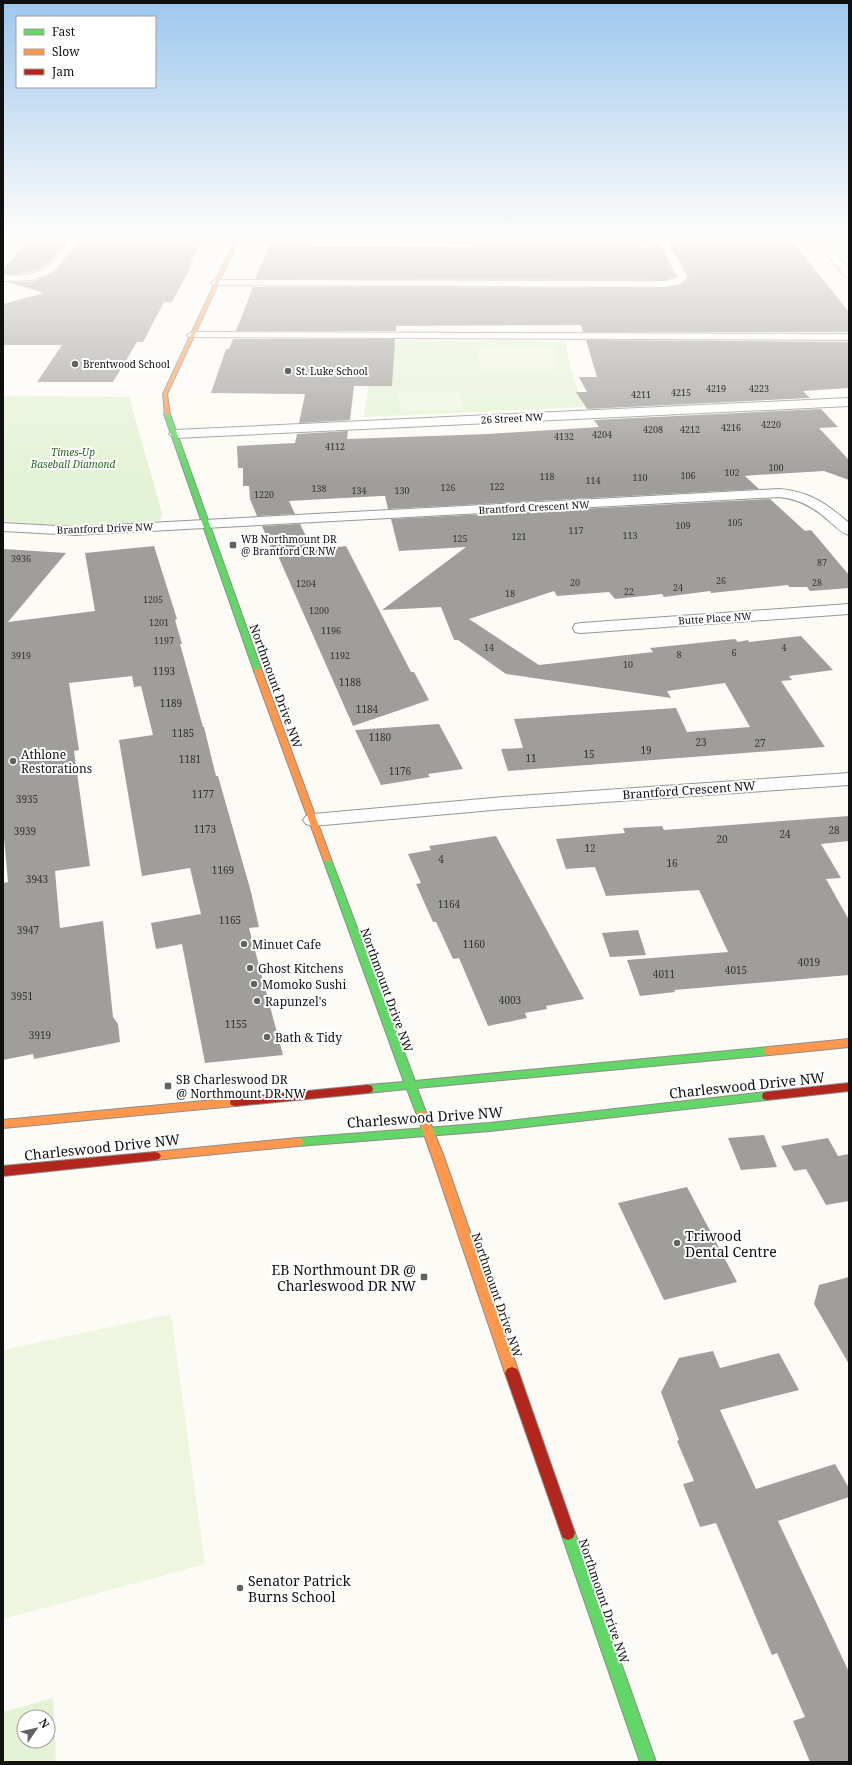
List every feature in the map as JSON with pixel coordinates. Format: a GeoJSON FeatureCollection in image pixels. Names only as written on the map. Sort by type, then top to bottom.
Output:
{"type":"FeatureCollection","features":[{"type":"Feature","properties":{"kind":"street","name":"Northmount Drive NW"},"geometry":{"type":"LineString","coordinates":[[201,315],[164,398],[166,410],[239,620],[427,1131],[438,1157],[527,1420],[648,1762]]}},
{"type":"Feature","properties":{"kind":"street"},"geometry":{"type":"LineString","coordinates":[[192,335],[849,337]]}},
{"type":"Feature","properties":{"kind":"street","name":"26 Street NW"},"geometry":{"type":"LineString","coordinates":[[175,434],[849,402]]}},
{"type":"Feature","properties":{"kind":"street","name":"Brantford Crescent NW"},"geometry":{"type":"LineString","coordinates":[[207,525],[793,493],[810,499],[849,531]]}},
{"type":"Feature","properties":{"kind":"street","name":"Brantford Drive NW"},"geometry":{"type":"LineString","coordinates":[[3,527],[75,531],[207,525]]}},
{"type":"Feature","properties":{"kind":"street","name":"Butte Place NW"},"geometry":{"type":"LineString","coordinates":[[582,628],[849,610]]}},
{"type":"Feature","properties":{"kind":"street","name":"Brantford Crescent NW"},"geometry":{"type":"LineString","coordinates":[[313,820],[504,804],[849,779]]}},
{"type":"Feature","properties":{"kind":"street"},"geometry":{"type":"LineString","coordinates":[[3,1124],[849,1044]]}},
{"type":"Feature","properties":{"kind":"street","name":"Charleswood Drive NW"},"geometry":{"type":"LineString","coordinates":[[3,1171],[427,1131],[490,1127],[849,1087]]}},
{"type":"Feature","properties":{"kind":"green space"},"geometry":{"type":"Polygon","coordinates":[[[375,340],[565,341],[571,370],[584,407],[364,417],[375,340]]]}},
{"type":"Feature","properties":{"kind":"green space"},"geometry":{"type":"Polygon","coordinates":[[[548,346],[554,348],[558,369],[480,369],[478,347],[548,346]]]}},
{"type":"Feature","properties":{"kind":"green space"},"geometry":{"type":"Polygon","coordinates":[[[459,392],[465,410],[409,411],[401,409],[398,393],[459,392]]]}},
{"type":"Feature","properties":{"kind":"green space","name":"Times-Up Baseball Diamond"},"geometry":{"type":"Polygon","coordinates":[[[3,396],[129,397],[162,513],[160,521],[71,526],[3,521],[3,396]]]}},
{"type":"Feature","properties":{"kind":"green space"},"geometry":{"type":"Polygon","coordinates":[[[171,1314],[205,1564],[3,1619],[3,1350],[171,1314]]]}},
{"type":"Feature","properties":{"kind":"green space"},"geometry":{"type":"Polygon","coordinates":[[[53,1698],[54,1709],[16,1709],[16,1749],[55,1749],[56,1762],[3,1762],[3,1712],[53,1698]]]}},
{"type":"Feature","properties":{"kind":"building"},"geometry":{"type":"Polygon","coordinates":[[[3,315],[157,315],[143,342],[137,342],[113,382],[37,382],[62,345],[3,345],[3,315]]]}},
{"type":"Feature","properties":{"kind":"building"},"geometry":{"type":"Polygon","coordinates":[[[242,315],[849,315],[849,332],[583,332],[581,325],[396,326],[396,331],[236,331],[242,315]]]}},
{"type":"Feature","properties":{"kind":"building","name":"St. Luke School"},"geometry":{"type":"Polygon","coordinates":[[[233,339],[395,339],[392,386],[354,386],[350,420],[299,423],[305,394],[211,393],[226,349],[229,349],[233,339]]]}},
{"type":"Feature","properties":{"kind":"building"},"geometry":{"type":"Polygon","coordinates":[[[586,340],[849,342],[849,388],[803,391],[810,398],[587,409],[576,392],[587,392],[579,377],[597,377],[586,340]]]}},
{"type":"Feature","properties":{"kind":"building"},"geometry":{"type":"Polygon","coordinates":[[[821,409],[838,427],[819,428],[849,460],[849,480],[824,471],[756,475],[745,476],[759,489],[388,509],[385,496],[289,501],[295,514],[257,516],[250,499],[249,486],[243,486],[243,468],[238,468],[237,446],[295,443],[297,434],[348,431],[347,439],[488,434],[599,427],[594,420],[821,409]]]}},
{"type":"Feature","properties":{"kind":"building"},"geometry":{"type":"Polygon","coordinates":[[[770,499],[805,531],[811,530],[849,575],[849,588],[810,591],[807,587],[789,587],[788,585],[711,593],[710,591],[664,597],[662,594],[615,599],[609,592],[557,596],[554,591],[469,619],[539,665],[653,652],[650,648],[735,639],[738,642],[748,640],[749,642],[801,636],[833,670],[789,676],[792,680],[781,681],[825,747],[508,771],[501,749],[523,748],[514,719],[676,708],[687,732],[750,727],[725,683],[667,691],[671,698],[506,674],[458,640],[454,640],[441,607],[382,610],[466,547],[399,551],[391,519],[770,499]]]}},
{"type":"Feature","properties":{"kind":"building"},"geometry":{"type":"Polygon","coordinates":[[[300,524],[313,550],[346,546],[411,672],[414,672],[429,700],[353,726],[275,549],[272,550],[262,526],[300,524]]]}},
{"type":"Feature","properties":{"kind":"building"},"geometry":{"type":"Polygon","coordinates":[[[154,546],[177,619],[175,620],[182,644],[180,644],[204,727],[216,776],[218,776],[251,892],[259,927],[249,928],[283,1055],[205,1063],[182,944],[156,949],[151,923],[201,914],[190,868],[142,876],[119,740],[153,735],[141,686],[134,687],[132,676],[69,683],[79,750],[74,751],[90,866],[55,871],[60,928],[103,921],[113,1017],[118,1024],[120,1042],[34,1059],[33,1054],[3,1060],[3,883],[8,882],[3,838],[3,549],[66,553],[8,622],[95,611],[85,553],[154,546]]]}},
{"type":"Feature","properties":{"kind":"building"},"geometry":{"type":"Polygon","coordinates":[[[439,724],[463,769],[428,774],[430,777],[381,785],[355,730],[439,724]]]}},
{"type":"Feature","properties":{"kind":"building"},"geometry":{"type":"Polygon","coordinates":[[[849,816],[849,841],[821,844],[841,878],[826,879],[849,920],[849,975],[674,990],[675,992],[640,996],[627,960],[728,952],[699,890],[606,896],[595,867],[566,869],[556,839],[625,833],[623,828],[662,826],[664,830],[849,816]]]}},
{"type":"Feature","properties":{"kind":"building"},"geometry":{"type":"Polygon","coordinates":[[[496,836],[584,999],[546,1006],[547,1009],[525,1013],[527,1018],[488,1026],[459,958],[453,959],[436,922],[433,922],[416,884],[421,883],[408,854],[431,850],[429,846],[496,836]]]}},
{"type":"Feature","properties":{"kind":"building"},"geometry":{"type":"Polygon","coordinates":[[[638,930],[646,955],[610,957],[602,933],[638,930]]]}},
{"type":"Feature","properties":{"kind":"building"},"geometry":{"type":"Polygon","coordinates":[[[764,1135],[777,1167],[741,1170],[728,1138],[764,1135]]]}},
{"type":"Feature","properties":{"kind":"building"},"geometry":{"type":"Polygon","coordinates":[[[828,1138],[838,1156],[849,1154],[849,1201],[826,1205],[806,1169],[794,1171],[781,1146],[828,1138]]]}},
{"type":"Feature","properties":{"kind":"building","name":"Triwood Dental Centre"},"geometry":{"type":"Polygon","coordinates":[[[687,1187],[737,1282],[664,1300],[618,1203],[687,1187]]]}},
{"type":"Feature","properties":{"kind":"building"},"geometry":{"type":"Polygon","coordinates":[[[849,1277],[849,1364],[814,1304],[819,1285],[849,1277]]]}},
{"type":"Feature","properties":{"kind":"building"},"geometry":{"type":"Polygon","coordinates":[[[713,1351],[720,1368],[779,1353],[799,1390],[720,1410],[756,1489],[835,1464],[849,1488],[849,1497],[778,1521],[849,1672],[849,1762],[810,1762],[793,1721],[805,1717],[777,1653],[772,1655],[716,1523],[700,1527],[683,1484],[694,1481],[677,1441],[679,1440],[661,1392],[679,1358],[713,1351]]]}},
{"type":"Feature","properties":{"kind":"traffic: fast"},"geometry":{"type":"LineString","coordinates":[[167,414],[258,671]]}},
{"type":"Feature","properties":{"kind":"traffic: fast"},"geometry":{"type":"LineString","coordinates":[[327,859],[422,1115]]}},
{"type":"Feature","properties":{"kind":"traffic: fast"},"geometry":{"type":"LineString","coordinates":[[368,1089],[769,1051]]}},
{"type":"Feature","properties":{"kind":"traffic: fast"},"geometry":{"type":"LineString","coordinates":[[298,1142],[490,1127],[767,1096]]}},
{"type":"Feature","properties":{"kind":"traffic: fast"},"geometry":{"type":"LineString","coordinates":[[568,1533],[648,1762]]}},
{"type":"Feature","properties":{"kind":"traffic: slow"},"geometry":{"type":"LineString","coordinates":[[167,414],[165,394],[202,315]]}},
{"type":"Feature","properties":{"kind":"traffic: slow"},"geometry":{"type":"LineString","coordinates":[[258,671],[327,859]]}},
{"type":"Feature","properties":{"kind":"traffic: slow"},"geometry":{"type":"LineString","coordinates":[[769,1051],[849,1043]]}},
{"type":"Feature","properties":{"kind":"traffic: slow"},"geometry":{"type":"LineString","coordinates":[[3,1124],[235,1102]]}},
{"type":"Feature","properties":{"kind":"traffic: slow"},"geometry":{"type":"LineString","coordinates":[[422,1115],[438,1157],[512,1373]]}},
{"type":"Feature","properties":{"kind":"traffic: slow"},"geometry":{"type":"LineString","coordinates":[[155,1156],[298,1142]]}},
{"type":"Feature","properties":{"kind":"traffic: jam"},"geometry":{"type":"LineString","coordinates":[[767,1096],[849,1087]]}},
{"type":"Feature","properties":{"kind":"traffic: jam"},"geometry":{"type":"LineString","coordinates":[[235,1102],[368,1089]]}},
{"type":"Feature","properties":{"kind":"traffic: jam"},"geometry":{"type":"LineString","coordinates":[[3,1171],[155,1156]]}},
{"type":"Feature","properties":{"kind":"traffic: jam"},"geometry":{"type":"LineString","coordinates":[[512,1373],[568,1533]]}},
{"type":"Feature","properties":{"kind":"place","name":"Brentwood School"},"geometry":{"type":"Point","coordinates":[75,364]}},
{"type":"Feature","properties":{"kind":"place","name":"St. Luke School"},"geometry":{"type":"Point","coordinates":[288,371]}},
{"type":"Feature","properties":{"kind":"place","name":"WB Northmount DR @ Brantford CR NW"},"geometry":{"type":"Point","coordinates":[233,545]}},
{"type":"Feature","properties":{"kind":"place","name":"Athlone Restorations"},"geometry":{"type":"Point","coordinates":[13,761]}},
{"type":"Feature","properties":{"kind":"place","name":"Minuet Cafe"},"geometry":{"type":"Point","coordinates":[244,944]}},
{"type":"Feature","properties":{"kind":"place","name":"Ghost Kitchens"},"geometry":{"type":"Point","coordinates":[250,968]}},
{"type":"Feature","properties":{"kind":"place","name":"Momoko Sushi"},"geometry":{"type":"Point","coordinates":[254,984]}},
{"type":"Feature","properties":{"kind":"place","name":"Rapunzel's"},"geometry":{"type":"Point","coordinates":[257,1001]}},
{"type":"Feature","properties":{"kind":"place","name":"Bath & Tidy"},"geometry":{"type":"Point","coordinates":[267,1037]}},
{"type":"Feature","properties":{"kind":"place","name":"SB Charleswood DR @ Northmount DR NW"},"geometry":{"type":"Point","coordinates":[168,1086]}},
{"type":"Feature","properties":{"kind":"place","name":"Triwood Dental Centre"},"geometry":{"type":"Point","coordinates":[677,1243]}},
{"type":"Feature","properties":{"kind":"place","name":"EB Northmount DR @ Charleswood DR NW"},"geometry":{"type":"Point","coordinates":[424,1277]}},
{"type":"Feature","properties":{"kind":"place","name":"Senator Patrick Burns School"},"geometry":{"type":"Point","coordinates":[240,1588]}}]}
